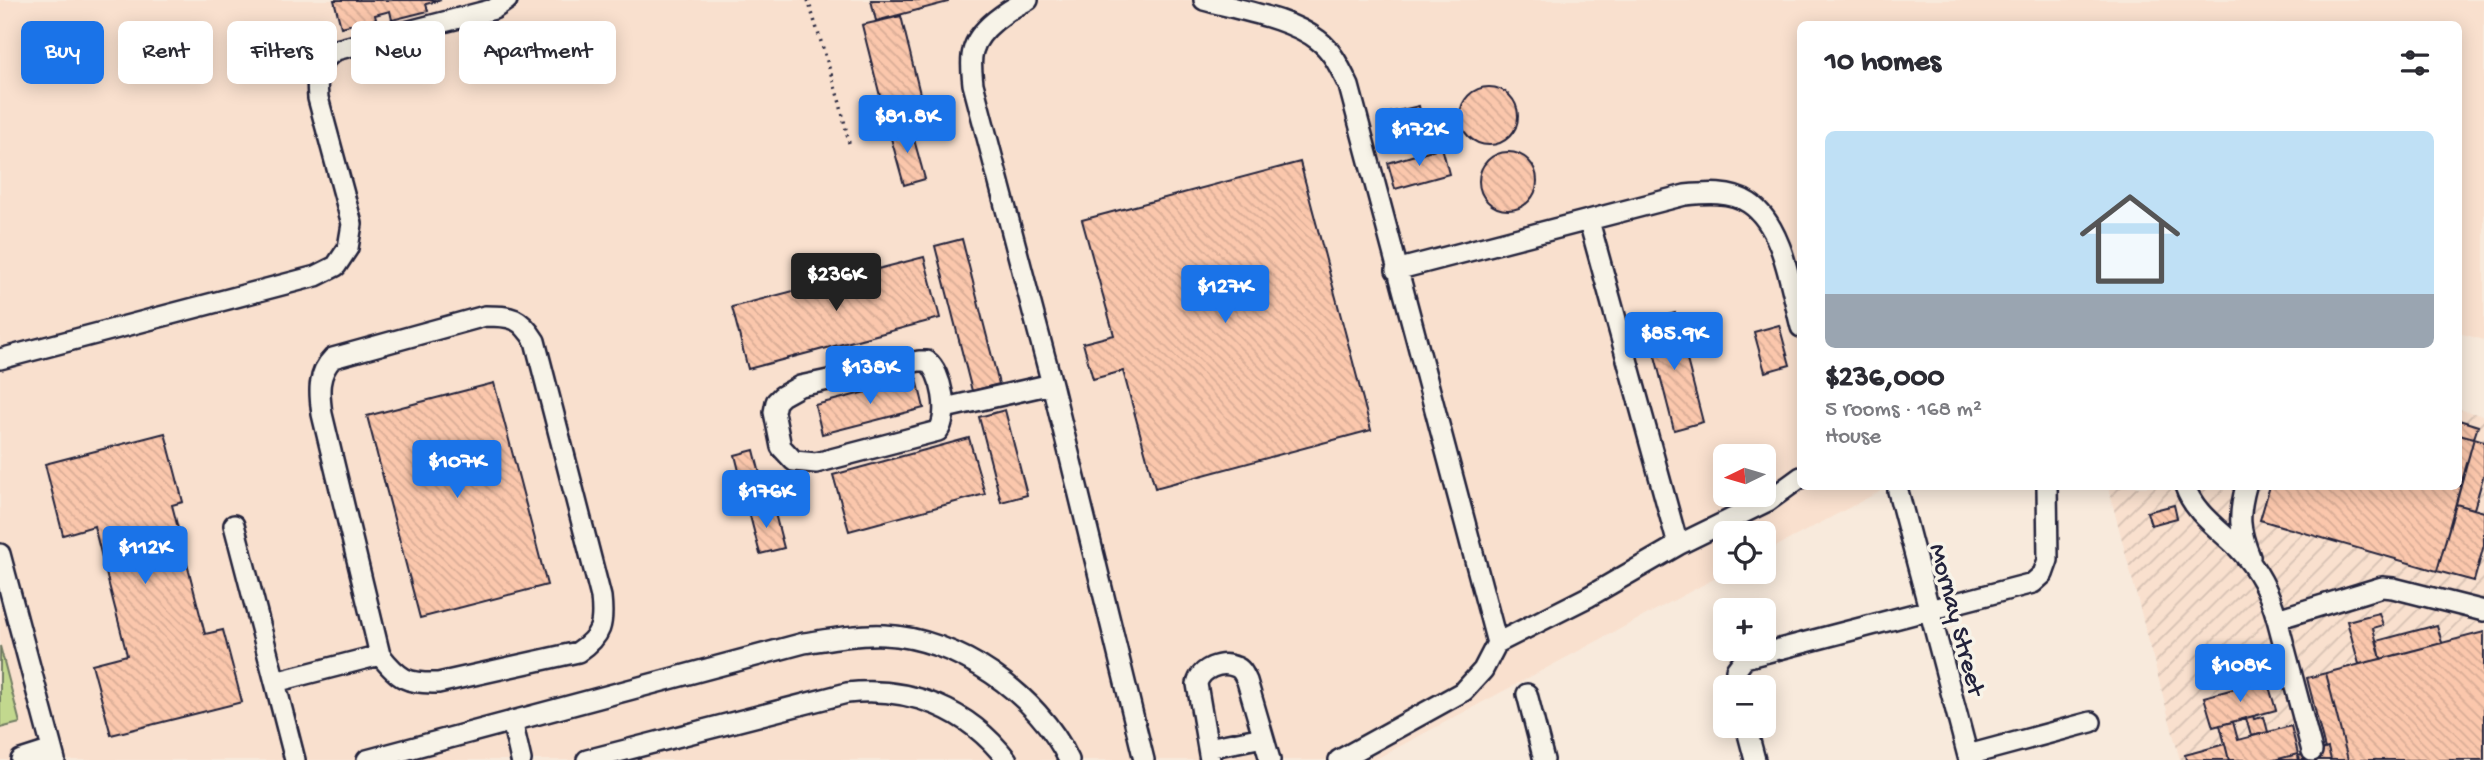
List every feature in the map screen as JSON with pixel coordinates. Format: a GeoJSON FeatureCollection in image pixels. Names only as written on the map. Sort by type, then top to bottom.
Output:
{"type":"FeatureCollection","features":[{"type":"Feature","properties":{"kind":"street"},"geometry":{"type":"LineString","coordinates":[[0,359],[316,276],[336,266],[348,248],[352,224],[318,98],[316,78],[323,60],[336,50],[494,9],[507,0]]}},
{"type":"Feature","properties":{"kind":"street"},"geometry":{"type":"LineString","coordinates":[[1028,0],[1012,7],[989,26],[973,49],[973,84],[1052,384],[1144,760]]}},
{"type":"Feature","properties":{"kind":"street"},"geometry":{"type":"LineString","coordinates":[[1204,0],[1295,28],[1319,41],[1335,60],[1349,86],[1497,643]]}},
{"type":"Feature","properties":{"kind":"street"},"geometry":{"type":"LineString","coordinates":[[1396,270],[1685,195],[1718,194],[1750,203],[1776,235],[1797,312]]}},
{"type":"Feature","properties":{"kind":"street"},"geometry":{"type":"LineString","coordinates":[[1588,221],[1678,545]]}},
{"type":"Feature","properties":{"kind":"street"},"geometry":{"type":"LineString","coordinates":[[485,316],[516,319],[526,326],[535,341],[601,597],[603,615],[600,631],[592,643],[578,652],[438,684],[407,681],[395,674],[380,655],[322,414],[319,397],[324,366],[333,358],[485,316]]}},
{"type":"Feature","properties":{"kind":"street"},"geometry":{"type":"LineString","coordinates":[[919,361],[926,361],[935,370],[945,408],[942,427],[933,433],[816,463],[794,461],[788,456],[780,446],[774,412],[776,402],[800,386],[919,361]]}},
{"type":"Feature","properties":{"kind":"street"},"geometry":{"type":"LineString","coordinates":[[945,408],[1052,384]]}},
{"type":"Feature","properties":{"kind":"street"},"geometry":{"type":"LineString","coordinates":[[1339,760],[1464,691],[1483,670],[1497,643],[1588,597],[1678,545],[1768,501],[1797,480]]}},
{"type":"Feature","properties":{"kind":"street"},"geometry":{"type":"LineString","coordinates":[[1736,675],[1736,670],[1745,658],[2032,583],[2043,574],[2048,560],[2047,490]]}},
{"type":"Feature","properties":{"kind":"street"},"geometry":{"type":"LineString","coordinates":[[2187,490],[2193,504],[2254,567]]}},
{"type":"Feature","properties":{"kind":"street"},"geometry":{"type":"LineString","coordinates":[[2245,490],[2239,522],[2242,538],[2271,599],[2312,751]]}},
{"type":"Feature","properties":{"kind":"street","name":"Mornay Street"},"geometry":{"type":"LineString","coordinates":[[1898,491],[1968,758]]}},
{"type":"Feature","properties":{"kind":"street"},"geometry":{"type":"LineString","coordinates":[[234,525],[295,760]]}},
{"type":"Feature","properties":{"kind":"street"},"geometry":{"type":"LineString","coordinates":[[0,554],[54,755],[21,760]]}},
{"type":"Feature","properties":{"kind":"street"},"geometry":{"type":"LineString","coordinates":[[2277,619],[2382,587],[2484,611]]}},
{"type":"Feature","properties":{"kind":"street"},"geometry":{"type":"LineString","coordinates":[[367,760],[804,643],[840,637],[887,635],[941,646],[985,667],[1024,699],[1051,728],[1069,760]]}},
{"type":"Feature","properties":{"kind":"street"},"geometry":{"type":"LineString","coordinates":[[275,682],[380,655]]}},
{"type":"Feature","properties":{"kind":"street"},"geometry":{"type":"LineString","coordinates":[[1263,737],[1209,754],[1197,684],[1204,671],[1231,665],[1242,672],[1263,737],[1270,760]]}},
{"type":"Feature","properties":{"kind":"street"},"geometry":{"type":"LineString","coordinates":[[587,760],[846,693],[864,691],[922,698],[950,711],[978,729],[1007,760]]}},
{"type":"Feature","properties":{"kind":"street"},"geometry":{"type":"LineString","coordinates":[[1527,694],[1544,760]]}},
{"type":"Feature","properties":{"kind":"street"},"geometry":{"type":"LineString","coordinates":[[512,721],[521,760]]}},
{"type":"Feature","properties":{"kind":"street"},"geometry":{"type":"LineString","coordinates":[[1968,758],[2091,722]]}},
{"type":"Feature","properties":{"kind":"street"},"geometry":{"type":"LineString","coordinates":[[1749,738],[1755,760]]}},
{"type":"Feature","properties":{"kind":"path"},"geometry":{"type":"LineString","coordinates":[[808,0],[840,103],[849,143]]}},
{"type":"Feature","properties":{"kind":"shaded area"},"geometry":{"type":"Polygon","coordinates":[[[0,0],[2484,0],[2484,340],[2462,334],[2462,21],[1797,21],[1797,490],[1882,490],[1776,547],[1776,521],[1713,521],[1713,579],[1374,760],[0,760],[0,0]]]}},
{"type":"Feature","properties":{"kind":"shaded area"},"geometry":{"type":"Polygon","coordinates":[[[2462,410],[2484,416],[2484,760],[2180,760],[2109,490],[2462,490],[2462,410]]]}},
{"type":"Feature","properties":{"kind":"green space"},"geometry":{"type":"Polygon","coordinates":[[[0,646],[20,723],[0,728],[0,646]]]}},
{"type":"Feature","properties":{"kind":"building"},"geometry":{"type":"Polygon","coordinates":[[[334,0],[441,0],[426,4],[428,11],[392,20],[390,11],[375,15],[376,19],[351,21],[351,25],[341,27],[334,0]]]}},
{"type":"Feature","properties":{"kind":"building"},"geometry":{"type":"Polygon","coordinates":[[[871,0],[948,0],[948,2],[876,21],[871,0]]]}},
{"type":"Feature","properties":{"kind":"building"},"geometry":{"type":"Polygon","coordinates":[[[901,16],[921,98],[883,108],[862,25],[901,16]]]}},
{"type":"Feature","properties":{"kind":"building"},"geometry":{"type":"Polygon","coordinates":[[[1489,87],[1500,89],[1513,100],[1518,116],[1516,127],[1505,140],[1489,145],[1478,143],[1465,132],[1460,116],[1462,105],[1473,92],[1489,87]]]}},
{"type":"Feature","properties":{"kind":"building"},"geometry":{"type":"Polygon","coordinates":[[[1419,106],[1422,119],[1392,126],[1389,113],[1419,106]]]}},
{"type":"Feature","properties":{"kind":"building"},"geometry":{"type":"Polygon","coordinates":[[[910,125],[925,179],[904,185],[889,131],[910,125]]]}},
{"type":"Feature","properties":{"kind":"building"},"geometry":{"type":"Polygon","coordinates":[[[1442,147],[1449,174],[1395,189],[1388,163],[1442,147]]]}},
{"type":"Feature","properties":{"kind":"building"},"geometry":{"type":"Polygon","coordinates":[[[1508,152],[1519,154],[1532,165],[1537,181],[1535,192],[1524,205],[1508,210],[1497,208],[1484,197],[1479,181],[1481,170],[1492,157],[1508,152]]]}},
{"type":"Feature","properties":{"kind":"building"},"geometry":{"type":"Polygon","coordinates":[[[1300,162],[1371,430],[1155,488],[1123,371],[1093,379],[1083,343],[1114,335],[1082,220],[1300,162]]]}},
{"type":"Feature","properties":{"kind":"building"},"geometry":{"type":"Polygon","coordinates":[[[962,239],[999,384],[972,391],[935,246],[962,239]]]}},
{"type":"Feature","properties":{"kind":"building"},"geometry":{"type":"Polygon","coordinates":[[[924,257],[940,318],[748,369],[732,307],[924,257]]]}},
{"type":"Feature","properties":{"kind":"building"},"geometry":{"type":"Polygon","coordinates":[[[1675,313],[1703,422],[1674,430],[1646,321],[1675,313]]]}},
{"type":"Feature","properties":{"kind":"building"},"geometry":{"type":"Polygon","coordinates":[[[1779,325],[1790,365],[1765,372],[1754,332],[1779,325]]]}},
{"type":"Feature","properties":{"kind":"building"},"geometry":{"type":"Polygon","coordinates":[[[917,379],[924,408],[822,434],[815,405],[917,379]]]}},
{"type":"Feature","properties":{"kind":"building"},"geometry":{"type":"Polygon","coordinates":[[[494,383],[547,585],[420,618],[367,416],[494,383]]]}},
{"type":"Feature","properties":{"kind":"building"},"geometry":{"type":"Polygon","coordinates":[[[1005,410],[1027,495],[1001,502],[979,417],[1005,410]]]}},
{"type":"Feature","properties":{"kind":"building"},"geometry":{"type":"Polygon","coordinates":[[[2462,421],[2478,426],[2474,438],[2462,435],[2462,421]]]}},
{"type":"Feature","properties":{"kind":"building"},"geometry":{"type":"Polygon","coordinates":[[[165,433],[183,502],[172,505],[205,634],[223,630],[242,702],[111,735],[92,664],[127,655],[94,526],[63,535],[45,464],[165,433]]]}},
{"type":"Feature","properties":{"kind":"building"},"geometry":{"type":"Polygon","coordinates":[[[2462,435],[2474,438],[2462,481],[2462,435]]]}},
{"type":"Feature","properties":{"kind":"building"},"geometry":{"type":"Polygon","coordinates":[[[969,438],[985,494],[849,531],[833,475],[969,438]]]}},
{"type":"Feature","properties":{"kind":"building"},"geometry":{"type":"Polygon","coordinates":[[[2474,438],[2484,441],[2484,474],[2474,509],[2456,504],[2462,490],[2474,438]]]}},
{"type":"Feature","properties":{"kind":"building"},"geometry":{"type":"Polygon","coordinates":[[[754,450],[764,490],[745,495],[735,455],[754,450]]]}},
{"type":"Feature","properties":{"kind":"building"},"geometry":{"type":"Polygon","coordinates":[[[2269,490],[2460,490],[2437,571],[2260,520],[2269,490]]]}},
{"type":"Feature","properties":{"kind":"building"},"geometry":{"type":"Polygon","coordinates":[[[2456,504],[2484,512],[2484,545],[2474,581],[2437,571],[2456,504]]]}},
{"type":"Feature","properties":{"kind":"building"},"geometry":{"type":"Polygon","coordinates":[[[2174,505],[2177,518],[2151,525],[2147,512],[2174,505]]]}},
{"type":"Feature","properties":{"kind":"building"},"geometry":{"type":"Polygon","coordinates":[[[773,506],[784,548],[760,554],[749,512],[773,506]]]}},
{"type":"Feature","properties":{"kind":"building"},"geometry":{"type":"Polygon","coordinates":[[[2379,613],[2383,625],[2373,628],[2381,659],[2359,664],[2347,621],[2379,613]]]}},
{"type":"Feature","properties":{"kind":"building"},"geometry":{"type":"Polygon","coordinates":[[[2437,625],[2442,643],[2381,659],[2377,641],[2437,625]]]}},
{"type":"Feature","properties":{"kind":"building"},"geometry":{"type":"Polygon","coordinates":[[[2484,632],[2484,760],[2348,760],[2326,673],[2484,632]]]}},
{"type":"Feature","properties":{"kind":"building"},"geometry":{"type":"Polygon","coordinates":[[[2326,673],[2348,760],[2331,760],[2328,748],[2325,749],[2307,678],[2326,673]]]}},
{"type":"Feature","properties":{"kind":"building"},"geometry":{"type":"Polygon","coordinates":[[[2267,680],[2276,710],[2213,727],[2204,697],[2267,680]]]}},
{"type":"Feature","properties":{"kind":"building"},"geometry":{"type":"Polygon","coordinates":[[[2253,716],[2254,719],[2264,717],[2268,732],[2251,736],[2246,718],[2253,716]]]}},
{"type":"Feature","properties":{"kind":"building"},"geometry":{"type":"Polygon","coordinates":[[[2233,722],[2238,740],[2291,726],[2298,754],[2274,760],[2229,760],[2220,725],[2233,722]]]}},
{"type":"Feature","properties":{"kind":"building"},"geometry":{"type":"Polygon","coordinates":[[[2225,744],[2229,760],[2186,760],[2185,755],[2225,744]]]}},
{"type":"Feature","properties":{"kind":"building"},"geometry":{"type":"Polygon","coordinates":[[[2328,748],[2331,760],[2299,760],[2298,756],[2328,748]]]}},
{"type":"Feature","properties":{"kind":"building"},"geometry":{"type":"Polygon","coordinates":[[[2298,754],[2300,760],[2274,760],[2298,754]]]}}]}
